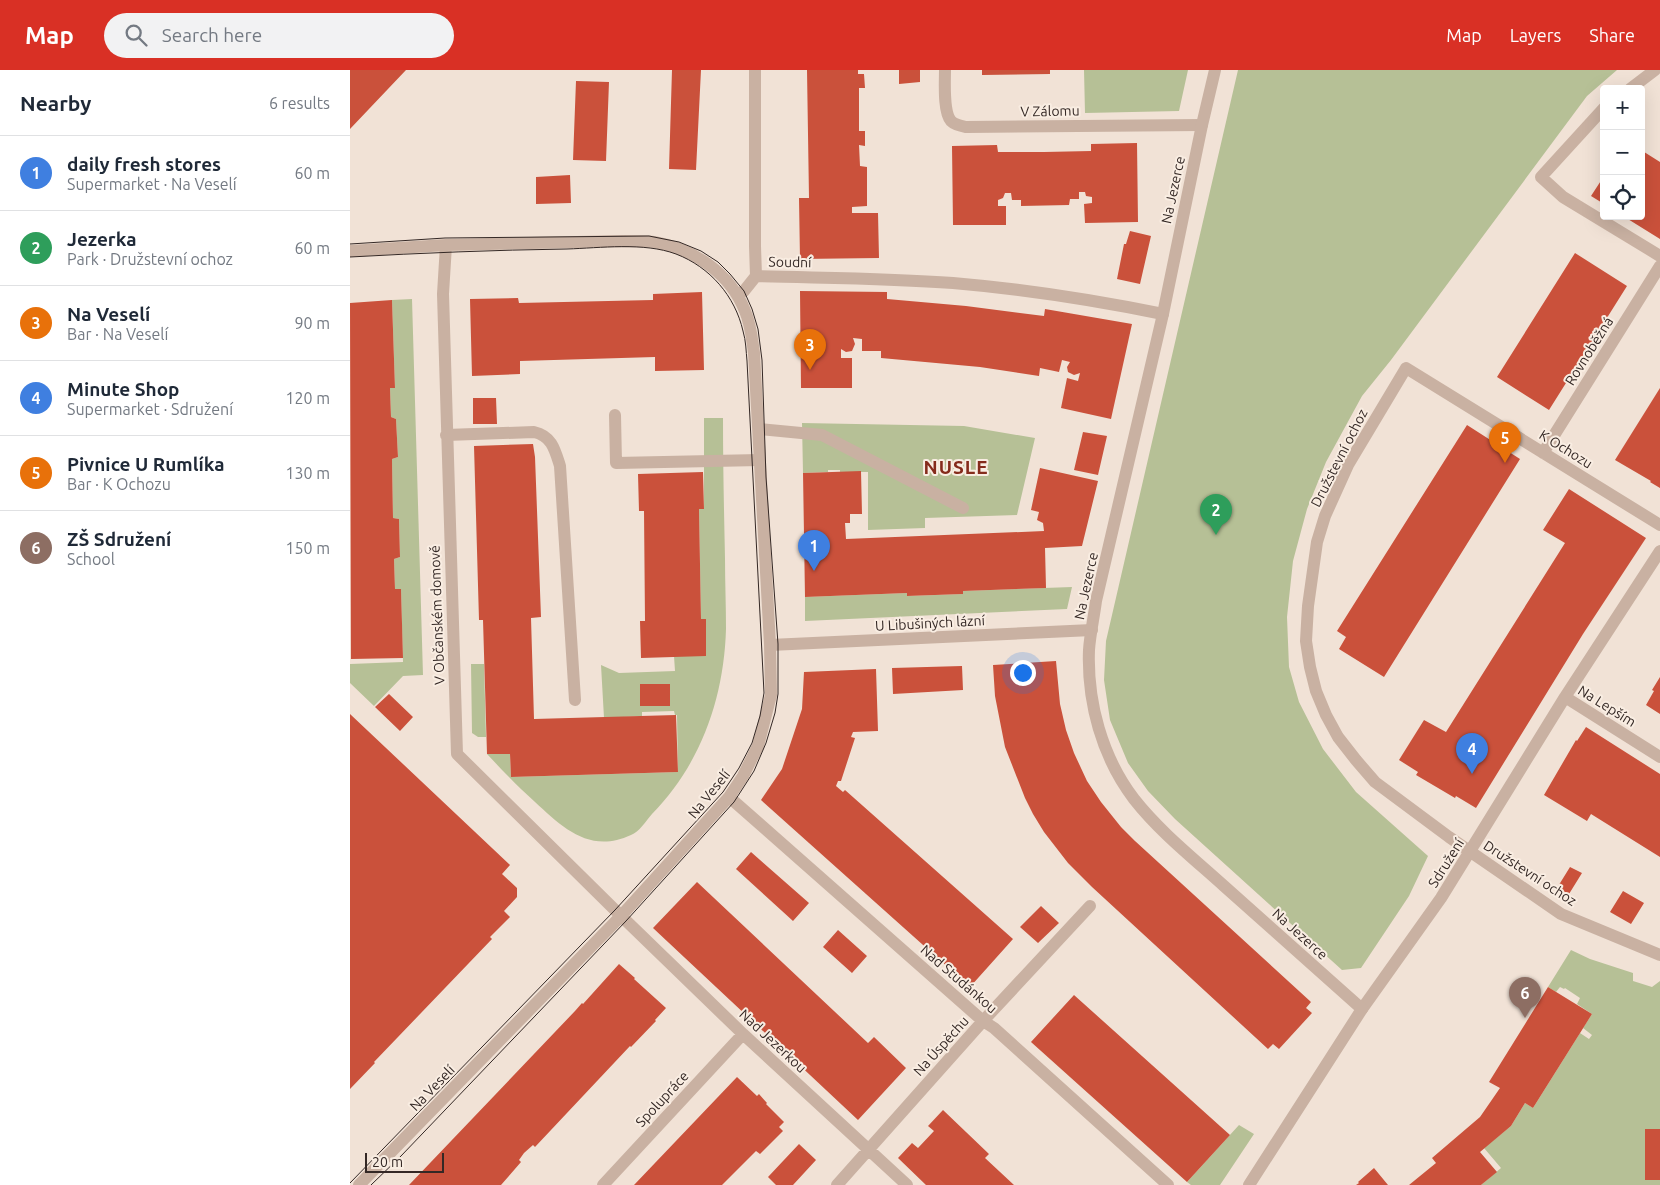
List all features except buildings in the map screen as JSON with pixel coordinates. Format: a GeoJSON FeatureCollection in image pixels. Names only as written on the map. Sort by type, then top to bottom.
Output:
{"type":"FeatureCollection","features":[{"type":"Feature","properties":{"kind":"street"},"geometry":{"type":"LineString","coordinates":[[755,70],[756,276]]}},
{"type":"Feature","properties":{"kind":"street","name":"V Zálomu"},"geometry":{"type":"LineString","coordinates":[[945,70],[948,116],[953,123],[966,127],[1202,125]]}},
{"type":"Feature","properties":{"kind":"street","name":"Na Jezerce"},"geometry":{"type":"LineString","coordinates":[[1215,70],[1163,314],[1096,602],[1089,649],[1090,684],[1095,717],[1111,760],[1134,799],[1167,835],[1362,1010]]}},
{"type":"Feature","properties":{"kind":"street"},"geometry":{"type":"LineString","coordinates":[[1635,85],[1655,70]]}},
{"type":"Feature","properties":{"kind":"street"},"geometry":{"type":"LineString","coordinates":[[1600,112],[1541,177],[1563,197],[1660,256]]}},
{"type":"Feature","properties":{"kind":"street"},"geometry":{"type":"LineString","coordinates":[[350,251],[446,245],[652,242],[678,248],[697,256],[725,279],[737,294]]}},
{"type":"Feature","properties":{"kind":"street","name":"V Občanském domově"},"geometry":{"type":"LineString","coordinates":[[446,245],[443,294],[446,435],[457,754],[621,916]]}},
{"type":"Feature","properties":{"kind":"street","name":"Rovnoběžná"},"geometry":{"type":"LineString","coordinates":[[1543,453],[1660,266]]}},
{"type":"Feature","properties":{"kind":"street","name":"Soudní"},"geometry":{"type":"LineString","coordinates":[[737,294],[744,291],[756,276],[886,279],[954,283],[1066,297],[1163,314]]}},
{"type":"Feature","properties":{"kind":"street","name":"Na Veselí"},"geometry":{"type":"LineString","coordinates":[[359,1185],[621,916],[729,797],[743,776],[758,746],[771,695],[770,645],[754,353],[751,330],[737,294]]}},
{"type":"Feature","properties":{"kind":"street","name":"K Ochozu"},"geometry":{"type":"LineString","coordinates":[[1406,368],[1660,525]]}},
{"type":"Feature","properties":{"kind":"street","name":"Družstevní ochoz"},"geometry":{"type":"LineString","coordinates":[[1406,368],[1348,465],[1325,516],[1317,542],[1308,606],[1306,641],[1316,691],[1338,737],[1375,782],[1471,852],[1561,914],[1660,955]]}},
{"type":"Feature","properties":{"kind":"street"},"geometry":{"type":"LineString","coordinates":[[615,415],[616,462],[760,460]]}},
{"type":"Feature","properties":{"kind":"street"},"geometry":{"type":"LineString","coordinates":[[759,429],[822,435],[963,508]]}},
{"type":"Feature","properties":{"kind":"street"},"geometry":{"type":"LineString","coordinates":[[446,435],[534,432],[542,434],[548,439],[555,450],[560,466],[575,700]]}},
{"type":"Feature","properties":{"kind":"street","name":"Sdružení"},"geometry":{"type":"LineString","coordinates":[[1249,1185],[1362,1010],[1442,898],[1564,697],[1660,551]]}},
{"type":"Feature","properties":{"kind":"street","name":"U Libušiných lázní"},"geometry":{"type":"LineString","coordinates":[[770,645],[1092,630]]}},
{"type":"Feature","properties":{"kind":"street","name":"Na Lepším"},"geometry":{"type":"LineString","coordinates":[[1564,697],[1660,757]]}},
{"type":"Feature","properties":{"kind":"street","name":"Nad Studánkou"},"geometry":{"type":"LineString","coordinates":[[729,797],[983,1021],[994,1028],[1168,1185]]}},
{"type":"Feature","properties":{"kind":"street","name":"Na Úspěchu"},"geometry":{"type":"LineString","coordinates":[[837,1185],[983,1021],[1090,906]]}},
{"type":"Feature","properties":{"kind":"street","name":"Nad Jezerkou"},"geometry":{"type":"LineString","coordinates":[[621,916],[743,1034],[907,1185]]}},
{"type":"Feature","properties":{"kind":"street","name":"Spolupráce"},"geometry":{"type":"LineString","coordinates":[[603,1185],[743,1034]]}},
{"type":"Feature","properties":{"kind":"green space"},"geometry":{"type":"Polygon","coordinates":[[[1084,70],[1188,70],[1179,111],[1085,113],[1084,70]]]}},
{"type":"Feature","properties":{"kind":"green space"},"geometry":{"type":"Polygon","coordinates":[[[1238,70],[1617,70],[1587,96],[1391,360],[1362,396],[1326,462],[1307,509],[1293,561],[1287,617],[1289,667],[1299,702],[1323,749],[1356,792],[1428,856],[1409,896],[1361,968],[1342,970],[1175,819],[1148,791],[1128,763],[1110,720],[1104,680],[1106,641],[1238,70]]]}},
{"type":"Feature","properties":{"kind":"green space"},"geometry":{"type":"Polygon","coordinates":[[[412,299],[423,675],[403,676],[374,706],[350,683],[350,664],[403,662],[401,589],[395,589],[394,559],[400,557],[399,519],[393,518],[392,459],[398,457],[396,419],[391,417],[390,388],[395,388],[392,300],[412,299]]]}},
{"type":"Feature","properties":{"kind":"green space"},"geometry":{"type":"Polygon","coordinates":[[[704,418],[723,418],[726,629],[724,655],[715,705],[707,729],[684,774],[669,795],[642,826],[634,834],[616,840],[603,842],[590,840],[567,829],[556,821],[487,754],[510,754],[511,777],[678,772],[677,715],[675,715],[674,711],[642,712],[642,716],[604,718],[601,665],[619,673],[675,671],[674,656],[706,656],[706,619],[701,619],[699,509],[704,509],[704,418]],[[670,684],[640,685],[640,706],[670,684]]]}},
{"type":"Feature","properties":{"kind":"green space"},"geometry":{"type":"Polygon","coordinates":[[[802,423],[964,426],[1035,438],[1017,515],[925,518],[925,528],[868,530],[868,472],[828,470],[828,472],[803,473],[802,423]]]}},
{"type":"Feature","properties":{"kind":"green space"},"geometry":{"type":"Polygon","coordinates":[[[1072,587],[1067,609],[805,621],[805,597],[907,593],[908,596],[963,594],[963,591],[1072,587]]]}},
{"type":"Feature","properties":{"kind":"green space"},"geometry":{"type":"Polygon","coordinates":[[[471,664],[484,664],[486,737],[478,737],[472,733],[471,664]]]}},
{"type":"Feature","properties":{"kind":"green space"},"geometry":{"type":"Polygon","coordinates":[[[1571,950],[1590,959],[1633,973],[1633,981],[1652,987],[1660,981],[1660,1129],[1645,1130],[1645,1180],[1660,1180],[1660,1185],[1481,1185],[1501,1168],[1484,1148],[1511,1126],[1525,1103],[1533,1108],[1580,1033],[1589,1039],[1592,1035],[1583,1028],[1592,1014],[1577,1004],[1580,998],[1565,988],[1560,987],[1556,992],[1548,987],[1571,950]]]}},
{"type":"Feature","properties":{"kind":"green space"},"geometry":{"type":"Polygon","coordinates":[[[1239,1125],[1254,1134],[1220,1185],[1191,1185],[1187,1182],[1239,1125]]]}},
{"type":"Feature","properties":{"kind":"tram line"},"geometry":{"type":"LineString","coordinates":[[350,244],[445,238],[649,236],[679,242],[701,251],[718,262],[744,291],[758,329],[762,360],[766,477],[778,644],[778,694],[775,713],[766,743],[754,771],[734,802],[626,921],[371,1185]]}},
{"type":"Feature","properties":{"kind":"tram line"},"geometry":{"type":"LineString","coordinates":[[350,257],[608,247],[650,248],[676,254],[688,260],[700,267],[719,284],[734,306],[746,346],[764,693],[752,743],[739,768],[723,792],[615,910],[350,1183]]}},
{"type":"Feature","properties":{"kind":"place","name":"Na Veselí"},"geometry":{"type":"Point","coordinates":[810,370]}},
{"type":"Feature","properties":{"kind":"place","name":"Pivnice U Rumlíka"},"geometry":{"type":"Point","coordinates":[1505,463]}},
{"type":"Feature","properties":{"kind":"place","name":"Jezerka"},"geometry":{"type":"Point","coordinates":[1216,535]}},
{"type":"Feature","properties":{"kind":"place","name":"daily fresh stores"},"geometry":{"type":"Point","coordinates":[814,571]}},
{"type":"Feature","properties":{"kind":"place","name":"Minute Shop"},"geometry":{"type":"Point","coordinates":[1472,774]}},
{"type":"Feature","properties":{"kind":"place","name":"ZŠ Sdružení"},"geometry":{"type":"Point","coordinates":[1525,1018]}},
{"type":"Feature","properties":{"kind":"district","name":"NUSLE"},"geometry":{"type":"Point","coordinates":[956,467]}}]}
